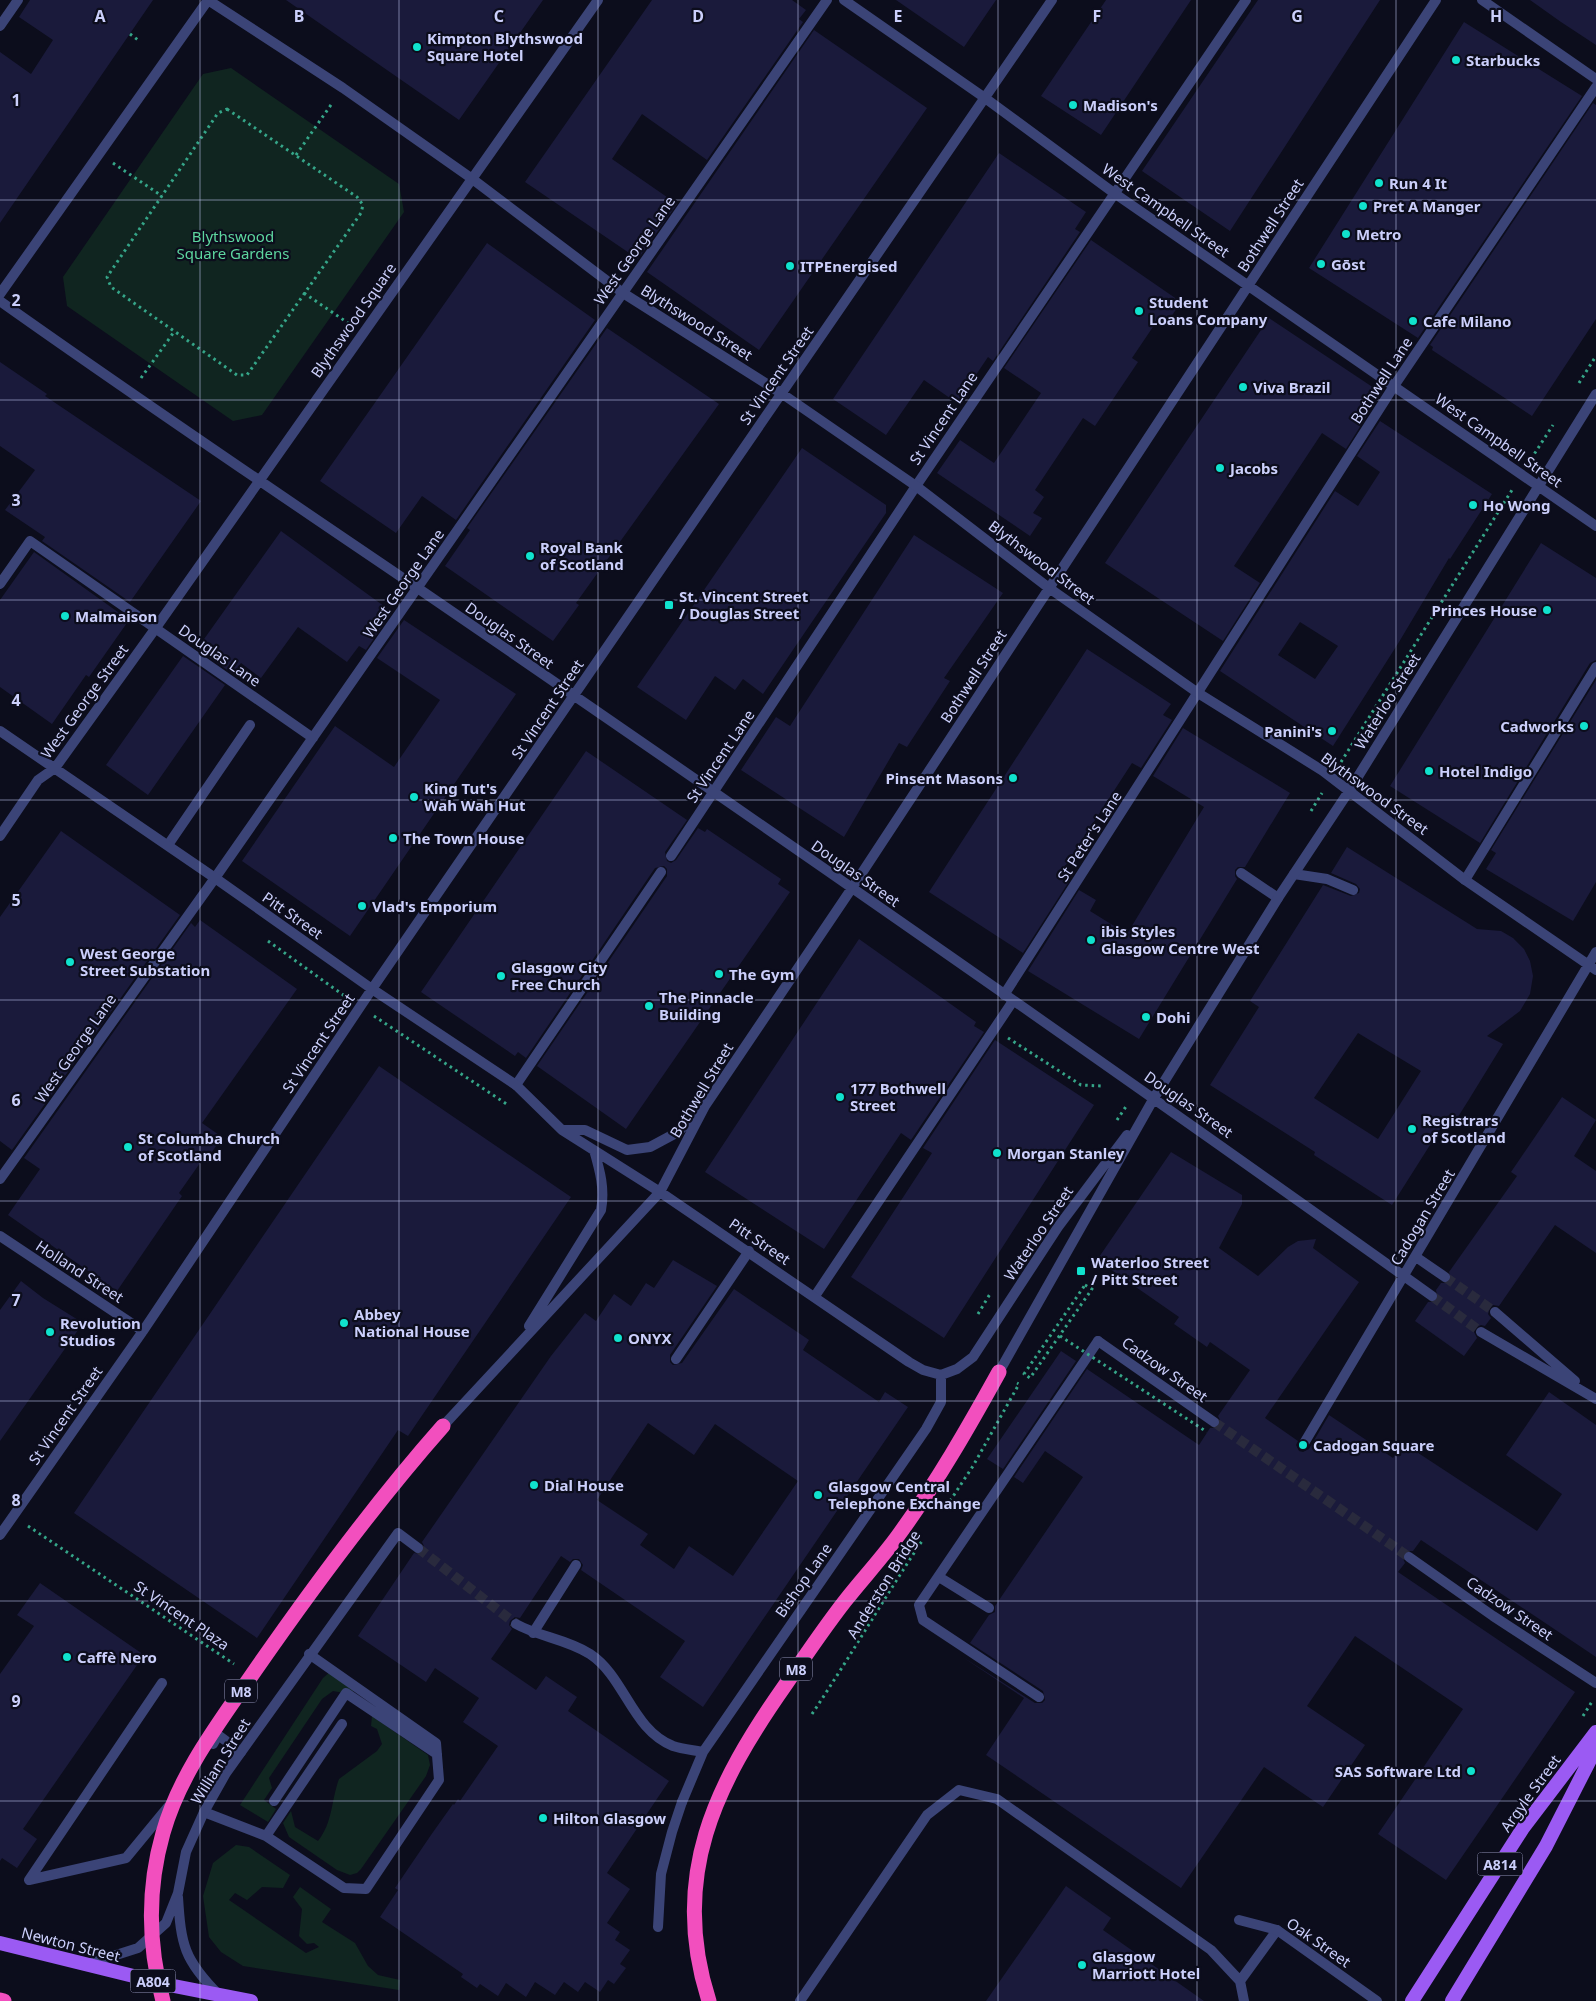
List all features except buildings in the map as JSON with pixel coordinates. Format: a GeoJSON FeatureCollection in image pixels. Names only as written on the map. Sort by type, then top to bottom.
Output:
{"type":"FeatureCollection","features":[{"type":"Feature","properties":{"kind":"highway","name":"M8"},"geometry":{"type":"LineString","coordinates":[[709,2001],[696,1945],[693,1919],[694,1889],[706,1828],[720,1792],[739,1755],[769,1708],[830,1621],[900,1534],[955,1452],[999,1372]]}},
{"type":"Feature","properties":{"kind":"highway","name":"M8"},"geometry":{"type":"LineString","coordinates":[[163,2001],[152,1950],[152,1886],[164,1831],[180,1789],[206,1740],[343,1546],[394,1481],[442,1426]]}},
{"type":"Feature","properties":{"kind":"highway"},"geometry":{"type":"LineString","coordinates":[[0,2000],[4,2001]]}},
{"type":"Feature","properties":{"kind":"main road","name":"Argyle Street"},"geometry":{"type":"LineString","coordinates":[[1412,2001],[1523,1828],[1596,1732]]}},
{"type":"Feature","properties":{"kind":"main road","name":"Argyle Street"},"geometry":{"type":"LineString","coordinates":[[1452,2001],[1546,1846],[1596,1748]]}},
{"type":"Feature","properties":{"kind":"main road","name":"Newton Street"},"geometry":{"type":"LineString","coordinates":[[0,1943],[174,1986],[251,2001]]}},
{"type":"Feature","properties":{"kind":"street"},"geometry":{"type":"LineString","coordinates":[[0,26],[18,0]]}},
{"type":"Feature","properties":{"kind":"street"},"geometry":{"type":"LineString","coordinates":[[0,294],[208,0],[343,88],[471,178],[598,0]]}},
{"type":"Feature","properties":{"kind":"street","name":"West George Lane"},"geometry":{"type":"LineString","coordinates":[[0,1179],[215,878],[827,0]]}},
{"type":"Feature","properties":{"kind":"street","name":"West Campbell Street"},"geometry":{"type":"LineString","coordinates":[[844,0],[985,98],[1114,193],[1522,473],[1596,526]]}},
{"type":"Feature","properties":{"kind":"street","name":"St Vincent Street"},"geometry":{"type":"LineString","coordinates":[[1,1530],[143,1331],[372,989],[1052,0]]}},
{"type":"Feature","properties":{"kind":"street","name":"St Vincent Lane"},"geometry":{"type":"LineString","coordinates":[[671,856],[916,486],[1246,0]]}},
{"type":"Feature","properties":{"kind":"street","name":"Bothwell Street"},"geometry":{"type":"LineString","coordinates":[[442,1426],[660,1192],[705,1106],[852,888],[1436,0]]}},
{"type":"Feature","properties":{"kind":"street"},"geometry":{"type":"LineString","coordinates":[[1482,0],[1596,79]]}},
{"type":"Feature","properties":{"kind":"street","name":"Bothwell Lane"},"geometry":{"type":"LineString","coordinates":[[1198,693],[1394,386],[1596,87]]}},
{"type":"Feature","properties":{"kind":"street","name":"Blythswood Street"},"geometry":{"type":"LineString","coordinates":[[471,178],[623,293],[781,393],[916,486],[1049,588],[1198,693],[1331,778],[1465,880],[1592,967]]}},
{"type":"Feature","properties":{"kind":"street","name":"Blythswood Square"},"geometry":{"type":"LineString","coordinates":[[258,482],[471,178]]}},
{"type":"Feature","properties":{"kind":"street"},"geometry":{"type":"LineString","coordinates":[[0,301],[258,482]]}},
{"type":"Feature","properties":{"kind":"street","name":"Waterloo Street"},"geometry":{"type":"LineString","coordinates":[[999,1372],[1154,1098],[1278,898],[1349,791],[1596,394]]}},
{"type":"Feature","properties":{"kind":"street","name":"Douglas Street"},"geometry":{"type":"LineString","coordinates":[[258,482],[418,588],[573,697],[852,888],[1154,1098],[1432,1296]]}},
{"type":"Feature","properties":{"kind":"street","name":"West George Street"},"geometry":{"type":"LineString","coordinates":[[0,836],[38,780],[55,768],[156,629],[258,482]]}},
{"type":"Feature","properties":{"kind":"street","name":"Douglas Lane"},"geometry":{"type":"LineString","coordinates":[[0,584],[30,541],[313,738]]}},
{"type":"Feature","properties":{"kind":"street"},"geometry":{"type":"LineString","coordinates":[[1465,880],[1596,667]]}},
{"type":"Feature","properties":{"kind":"street","name":"St Peter's Lane"},"geometry":{"type":"LineString","coordinates":[[815,1296],[993,1028],[1009,998],[1198,693]]}},
{"type":"Feature","properties":{"kind":"street"},"geometry":{"type":"LineString","coordinates":[[168,846],[187,821],[250,725]]}},
{"type":"Feature","properties":{"kind":"street","name":"Pitt Street"},"geometry":{"type":"LineString","coordinates":[[0,731],[215,878],[372,989],[516,1085],[562,1130],[660,1192],[923,1370],[941,1375]]}},
{"type":"Feature","properties":{"kind":"street"},"geometry":{"type":"LineString","coordinates":[[516,1085],[661,872]]}},
{"type":"Feature","properties":{"kind":"street"},"geometry":{"type":"LineString","coordinates":[[1241,873],[1278,898]]}},
{"type":"Feature","properties":{"kind":"street"},"geometry":{"type":"LineString","coordinates":[[1294,874],[1327,879],[1353,890]]}},
{"type":"Feature","properties":{"kind":"street","name":"Cadogan Street"},"geometry":{"type":"LineString","coordinates":[[1303,1444],[1592,967],[1596,952]]}},
{"type":"Feature","properties":{"kind":"street","name":"Waterloo Street"},"geometry":{"type":"LineString","coordinates":[[941,1375],[958,1369],[973,1357],[1058,1227],[1154,1098]]}},
{"type":"Feature","properties":{"kind":"street"},"geometry":{"type":"LineString","coordinates":[[562,1130],[585,1130],[627,1150],[650,1147],[678,1132],[705,1106]]}},
{"type":"Feature","properties":{"kind":"street","name":"Bothwell Street"},"geometry":{"type":"LineString","coordinates":[[513,1350],[591,1230],[601,1210],[603,1196],[601,1175],[594,1150]]}},
{"type":"Feature","properties":{"kind":"street","name":"Holland Street"},"geometry":{"type":"LineString","coordinates":[[0,1236],[143,1331]]}},
{"type":"Feature","properties":{"kind":"street"},"geometry":{"type":"LineString","coordinates":[[676,1359],[748,1251]]}},
{"type":"Feature","properties":{"kind":"street"},"geometry":{"type":"LineString","coordinates":[[1416,1257],[1445,1277]]}},
{"type":"Feature","properties":{"kind":"street"},"geometry":{"type":"LineString","coordinates":[[1495,1312],[1595,1399]]}},
{"type":"Feature","properties":{"kind":"street"},"geometry":{"type":"LineString","coordinates":[[1481,1332],[1595,1399]]}},
{"type":"Feature","properties":{"kind":"street","name":"Cadzow Street"},"geometry":{"type":"LineString","coordinates":[[939,1577],[1098,1341],[1214,1422]]}},
{"type":"Feature","properties":{"kind":"street","name":"Bishop Lane"},"geometry":{"type":"LineString","coordinates":[[658,1927],[661,1874],[682,1802],[702,1752],[926,1429],[942,1402],[941,1375]]}},
{"type":"Feature","properties":{"kind":"street","name":"William Street"},"geometry":{"type":"LineString","coordinates":[[88,1964],[138,1948],[166,1923],[178,1894],[186,1852],[204,1812],[241,1752],[309,1654],[398,1533],[418,1548]]}},
{"type":"Feature","properties":{"kind":"street","name":"Cadzow Street"},"geometry":{"type":"LineString","coordinates":[[1409,1557],[1493,1616],[1596,1683]]}},
{"type":"Feature","properties":{"kind":"street"},"geometry":{"type":"LineString","coordinates":[[533,1633],[576,1565]]}},
{"type":"Feature","properties":{"kind":"street"},"geometry":{"type":"LineString","coordinates":[[990,1608],[939,1577],[919,1605],[923,1620],[1039,1698]]}},
{"type":"Feature","properties":{"kind":"street"},"geometry":{"type":"LineString","coordinates":[[516,1624],[533,1633],[573,1645],[591,1654],[611,1675],[641,1721],[653,1734],[672,1746],[702,1752]]}},
{"type":"Feature","properties":{"kind":"street"},"geometry":{"type":"LineString","coordinates":[[204,1812],[266,1836],[344,1888],[366,1889],[439,1780],[436,1743],[309,1654]]}},
{"type":"Feature","properties":{"kind":"street"},"geometry":{"type":"LineString","coordinates":[[162,1683],[29,1880],[126,1858],[191,1780],[218,1735],[241,1752]]}},
{"type":"Feature","properties":{"kind":"street"},"geometry":{"type":"LineString","coordinates":[[274,1800],[346,1693],[436,1754]]}},
{"type":"Feature","properties":{"kind":"street"},"geometry":{"type":"LineString","coordinates":[[266,1836],[342,1724]]}},
{"type":"Feature","properties":{"kind":"street"},"geometry":{"type":"LineString","coordinates":[[800,2001],[927,1815],[960,1790],[996,1798],[1211,1950],[1240,1981],[1244,2001]]}},
{"type":"Feature","properties":{"kind":"street","name":"William Street"},"geometry":{"type":"LineString","coordinates":[[178,1894],[179,1921],[186,1955],[204,1980],[219,1995]]}},
{"type":"Feature","properties":{"kind":"street","name":"Oak Street"},"geometry":{"type":"LineString","coordinates":[[1240,1920],[1277,1930],[1376,2001]]}},
{"type":"Feature","properties":{"kind":"street"},"geometry":{"type":"LineString","coordinates":[[1240,1981],[1277,1930]]}},
{"type":"Feature","properties":{"kind":"path"},"geometry":{"type":"LineString","coordinates":[[130,34],[138,40]]}},
{"type":"Feature","properties":{"kind":"path"},"geometry":{"type":"LineString","coordinates":[[296,155],[343,88]]}},
{"type":"Feature","properties":{"kind":"path"},"geometry":{"type":"LineString","coordinates":[[222,110],[231,110],[296,155],[357,197],[363,206],[361,213],[246,376],[237,375],[111,287],[107,280],[108,272],[222,110]]}},
{"type":"Feature","properties":{"kind":"path"},"geometry":{"type":"LineString","coordinates":[[99,153],[162,196]]}},
{"type":"Feature","properties":{"kind":"path"},"geometry":{"type":"LineString","coordinates":[[304,293],[363,334]]}},
{"type":"Feature","properties":{"kind":"path"},"geometry":{"type":"LineString","coordinates":[[130,393],[174,332]]}},
{"type":"Feature","properties":{"kind":"path"},"geometry":{"type":"LineString","coordinates":[[1575,390],[1596,356]]}},
{"type":"Feature","properties":{"kind":"path"},"geometry":{"type":"LineString","coordinates":[[1311,812],[1554,423]]}},
{"type":"Feature","properties":{"kind":"path"},"geometry":{"type":"LineString","coordinates":[[993,1028],[1081,1086],[1101,1086],[1108,1090]]}},
{"type":"Feature","properties":{"kind":"path"},"geometry":{"type":"LineString","coordinates":[[1121,1099],[1128,1103]]}},
{"type":"Feature","properties":{"kind":"path"},"geometry":{"type":"LineString","coordinates":[[1085,1284],[1092,1289],[1060,1336],[1030,1378],[1024,1374],[1085,1284]]}},
{"type":"Feature","properties":{"kind":"path"},"geometry":{"type":"LineString","coordinates":[[1060,1336],[1207,1432]]}},
{"type":"Feature","properties":{"kind":"path"},"geometry":{"type":"LineString","coordinates":[[946,1506],[974,1466]]}},
{"type":"Feature","properties":{"kind":"path","name":"St Vincent Plaza"},"geometry":{"type":"LineString","coordinates":[[12,1516],[240,1668]]}},
{"type":"Feature","properties":{"kind":"path","name":"Anderston Bridge"},"geometry":{"type":"LineString","coordinates":[[812,1714],[849,1658],[880,1604],[924,1539]]}},
{"type":"Feature","properties":{"kind":"green space","name":"Blythswood Square Gardens"},"geometry":{"type":"Polygon","coordinates":[[[231,68],[399,184],[404,212],[262,415],[233,421],[67,306],[63,277],[203,74],[231,68]]]}},
{"type":"Feature","properties":{"kind":"green space"},"geometry":{"type":"Polygon","coordinates":[[[331,1671],[355,1691],[344,1693],[333,1691],[322,1699],[269,1778],[272,1788],[264,1800],[276,1809],[268,1822],[240,1805],[323,1678],[331,1671]]]}},
{"type":"Feature","properties":{"kind":"green space"},"geometry":{"type":"Polygon","coordinates":[[[372,1716],[428,1755],[430,1765],[426,1776],[361,1869],[357,1873],[350,1875],[337,1870],[289,1837],[283,1823],[291,1811],[295,1827],[318,1841],[329,1819],[339,1779],[377,1751],[382,1744],[377,1729],[371,1726],[372,1716]]]}},
{"type":"Feature","properties":{"kind":"green space"},"geometry":{"type":"Polygon","coordinates":[[[236,1845],[249,1847],[290,1875],[283,1888],[262,1887],[247,1900],[235,1893],[229,1900],[306,1953],[319,1947],[314,1943],[307,1944],[299,1936],[302,1909],[293,1897],[300,1887],[331,1909],[322,1922],[355,1943],[368,1966],[378,1975],[400,1980],[399,1990],[243,1966],[221,1952],[209,1937],[203,1896],[213,1863],[236,1845]]]}},
{"type":"Feature","properties":{"kind":"tunnel"},"geometry":{"type":"LineString","coordinates":[[1445,1277],[1495,1312]]}},
{"type":"Feature","properties":{"kind":"tunnel"},"geometry":{"type":"LineString","coordinates":[[1432,1296],[1481,1332]]}},
{"type":"Feature","properties":{"kind":"tunnel"},"geometry":{"type":"LineString","coordinates":[[1214,1422],[1409,1557]]}},
{"type":"Feature","properties":{"kind":"tunnel"},"geometry":{"type":"LineString","coordinates":[[418,1548],[516,1624]]}},
{"type":"Feature","properties":{"kind":"place","name":"Kimpton Blythswood Square Hotel"},"geometry":{"type":"Point","coordinates":[417,47]}},
{"type":"Feature","properties":{"kind":"place","name":"Starbucks"},"geometry":{"type":"Point","coordinates":[1456,60]}},
{"type":"Feature","properties":{"kind":"place","name":"Madison's"},"geometry":{"type":"Point","coordinates":[1073,105]}},
{"type":"Feature","properties":{"kind":"place","name":"Run 4 It"},"geometry":{"type":"Point","coordinates":[1379,183]}},
{"type":"Feature","properties":{"kind":"place","name":"Pret A Manger"},"geometry":{"type":"Point","coordinates":[1363,206]}},
{"type":"Feature","properties":{"kind":"place","name":"Metro"},"geometry":{"type":"Point","coordinates":[1346,234]}},
{"type":"Feature","properties":{"kind":"place","name":"Gōst"},"geometry":{"type":"Point","coordinates":[1321,264]}},
{"type":"Feature","properties":{"kind":"place","name":"ITPEnergised"},"geometry":{"type":"Point","coordinates":[790,266]}},
{"type":"Feature","properties":{"kind":"place","name":"Student Loans Company"},"geometry":{"type":"Point","coordinates":[1139,311]}},
{"type":"Feature","properties":{"kind":"place","name":"Cafe Milano"},"geometry":{"type":"Point","coordinates":[1413,321]}},
{"type":"Feature","properties":{"kind":"place","name":"Viva Brazil"},"geometry":{"type":"Point","coordinates":[1243,387]}},
{"type":"Feature","properties":{"kind":"place","name":"Jacobs"},"geometry":{"type":"Point","coordinates":[1220,468]}},
{"type":"Feature","properties":{"kind":"place","name":"Ho Wong"},"geometry":{"type":"Point","coordinates":[1473,505]}},
{"type":"Feature","properties":{"kind":"place","name":"Royal Bank of Scotland"},"geometry":{"type":"Point","coordinates":[530,556]}},
{"type":"Feature","properties":{"kind":"place","name":"St. Vincent Street / Douglas Street"},"geometry":{"type":"Point","coordinates":[669,605]}},
{"type":"Feature","properties":{"kind":"place","name":"Princes House"},"geometry":{"type":"Point","coordinates":[1547,610]}},
{"type":"Feature","properties":{"kind":"place","name":"Malmaison"},"geometry":{"type":"Point","coordinates":[65,616]}},
{"type":"Feature","properties":{"kind":"place","name":"Cadworks"},"geometry":{"type":"Point","coordinates":[1584,726]}},
{"type":"Feature","properties":{"kind":"place","name":"Panini's"},"geometry":{"type":"Point","coordinates":[1332,731]}},
{"type":"Feature","properties":{"kind":"place","name":"Hotel Indigo"},"geometry":{"type":"Point","coordinates":[1429,771]}},
{"type":"Feature","properties":{"kind":"place","name":"Pinsent Masons"},"geometry":{"type":"Point","coordinates":[1013,778]}},
{"type":"Feature","properties":{"kind":"place","name":"King Tut's Wah Wah Hut"},"geometry":{"type":"Point","coordinates":[414,797]}},
{"type":"Feature","properties":{"kind":"place","name":"The Town House"},"geometry":{"type":"Point","coordinates":[393,838]}},
{"type":"Feature","properties":{"kind":"place","name":"Vlad's Emporium"},"geometry":{"type":"Point","coordinates":[362,906]}},
{"type":"Feature","properties":{"kind":"place","name":"ibis Styles Glasgow Centre West"},"geometry":{"type":"Point","coordinates":[1091,940]}},
{"type":"Feature","properties":{"kind":"place","name":"West George Street Substation"},"geometry":{"type":"Point","coordinates":[70,962]}},
{"type":"Feature","properties":{"kind":"place","name":"The Gym"},"geometry":{"type":"Point","coordinates":[719,974]}},
{"type":"Feature","properties":{"kind":"place","name":"Glasgow City Free Church"},"geometry":{"type":"Point","coordinates":[501,976]}},
{"type":"Feature","properties":{"kind":"place","name":"The Pinnacle Building"},"geometry":{"type":"Point","coordinates":[649,1006]}},
{"type":"Feature","properties":{"kind":"place","name":"Dohi"},"geometry":{"type":"Point","coordinates":[1146,1017]}},
{"type":"Feature","properties":{"kind":"place","name":"177 Bothwell Street"},"geometry":{"type":"Point","coordinates":[840,1097]}},
{"type":"Feature","properties":{"kind":"place","name":"Registrars of Scotland"},"geometry":{"type":"Point","coordinates":[1412,1129]}},
{"type":"Feature","properties":{"kind":"place","name":"St Columba Church of Scotland"},"geometry":{"type":"Point","coordinates":[128,1147]}},
{"type":"Feature","properties":{"kind":"place","name":"Morgan Stanley"},"geometry":{"type":"Point","coordinates":[997,1153]}},
{"type":"Feature","properties":{"kind":"place","name":"Waterloo Street / Pitt Street"},"geometry":{"type":"Point","coordinates":[1081,1271]}},
{"type":"Feature","properties":{"kind":"place","name":"Abbey National House"},"geometry":{"type":"Point","coordinates":[344,1323]}},
{"type":"Feature","properties":{"kind":"place","name":"Revolution Studios"},"geometry":{"type":"Point","coordinates":[50,1332]}},
{"type":"Feature","properties":{"kind":"place","name":"ONYX"},"geometry":{"type":"Point","coordinates":[618,1338]}},
{"type":"Feature","properties":{"kind":"place","name":"Cadogan Square"},"geometry":{"type":"Point","coordinates":[1303,1445]}},
{"type":"Feature","properties":{"kind":"place","name":"Dial House"},"geometry":{"type":"Point","coordinates":[534,1485]}},
{"type":"Feature","properties":{"kind":"place","name":"Glasgow Central Telephone Exchange"},"geometry":{"type":"Point","coordinates":[818,1495]}},
{"type":"Feature","properties":{"kind":"place","name":"Caffè Nero"},"geometry":{"type":"Point","coordinates":[67,1657]}},
{"type":"Feature","properties":{"kind":"place","name":"SAS Software Ltd"},"geometry":{"type":"Point","coordinates":[1471,1771]}},
{"type":"Feature","properties":{"kind":"place","name":"Hilton Glasgow"},"geometry":{"type":"Point","coordinates":[543,1818]}},
{"type":"Feature","properties":{"kind":"place","name":"Glasgow Marriott Hotel"},"geometry":{"type":"Point","coordinates":[1082,1965]}}]}
